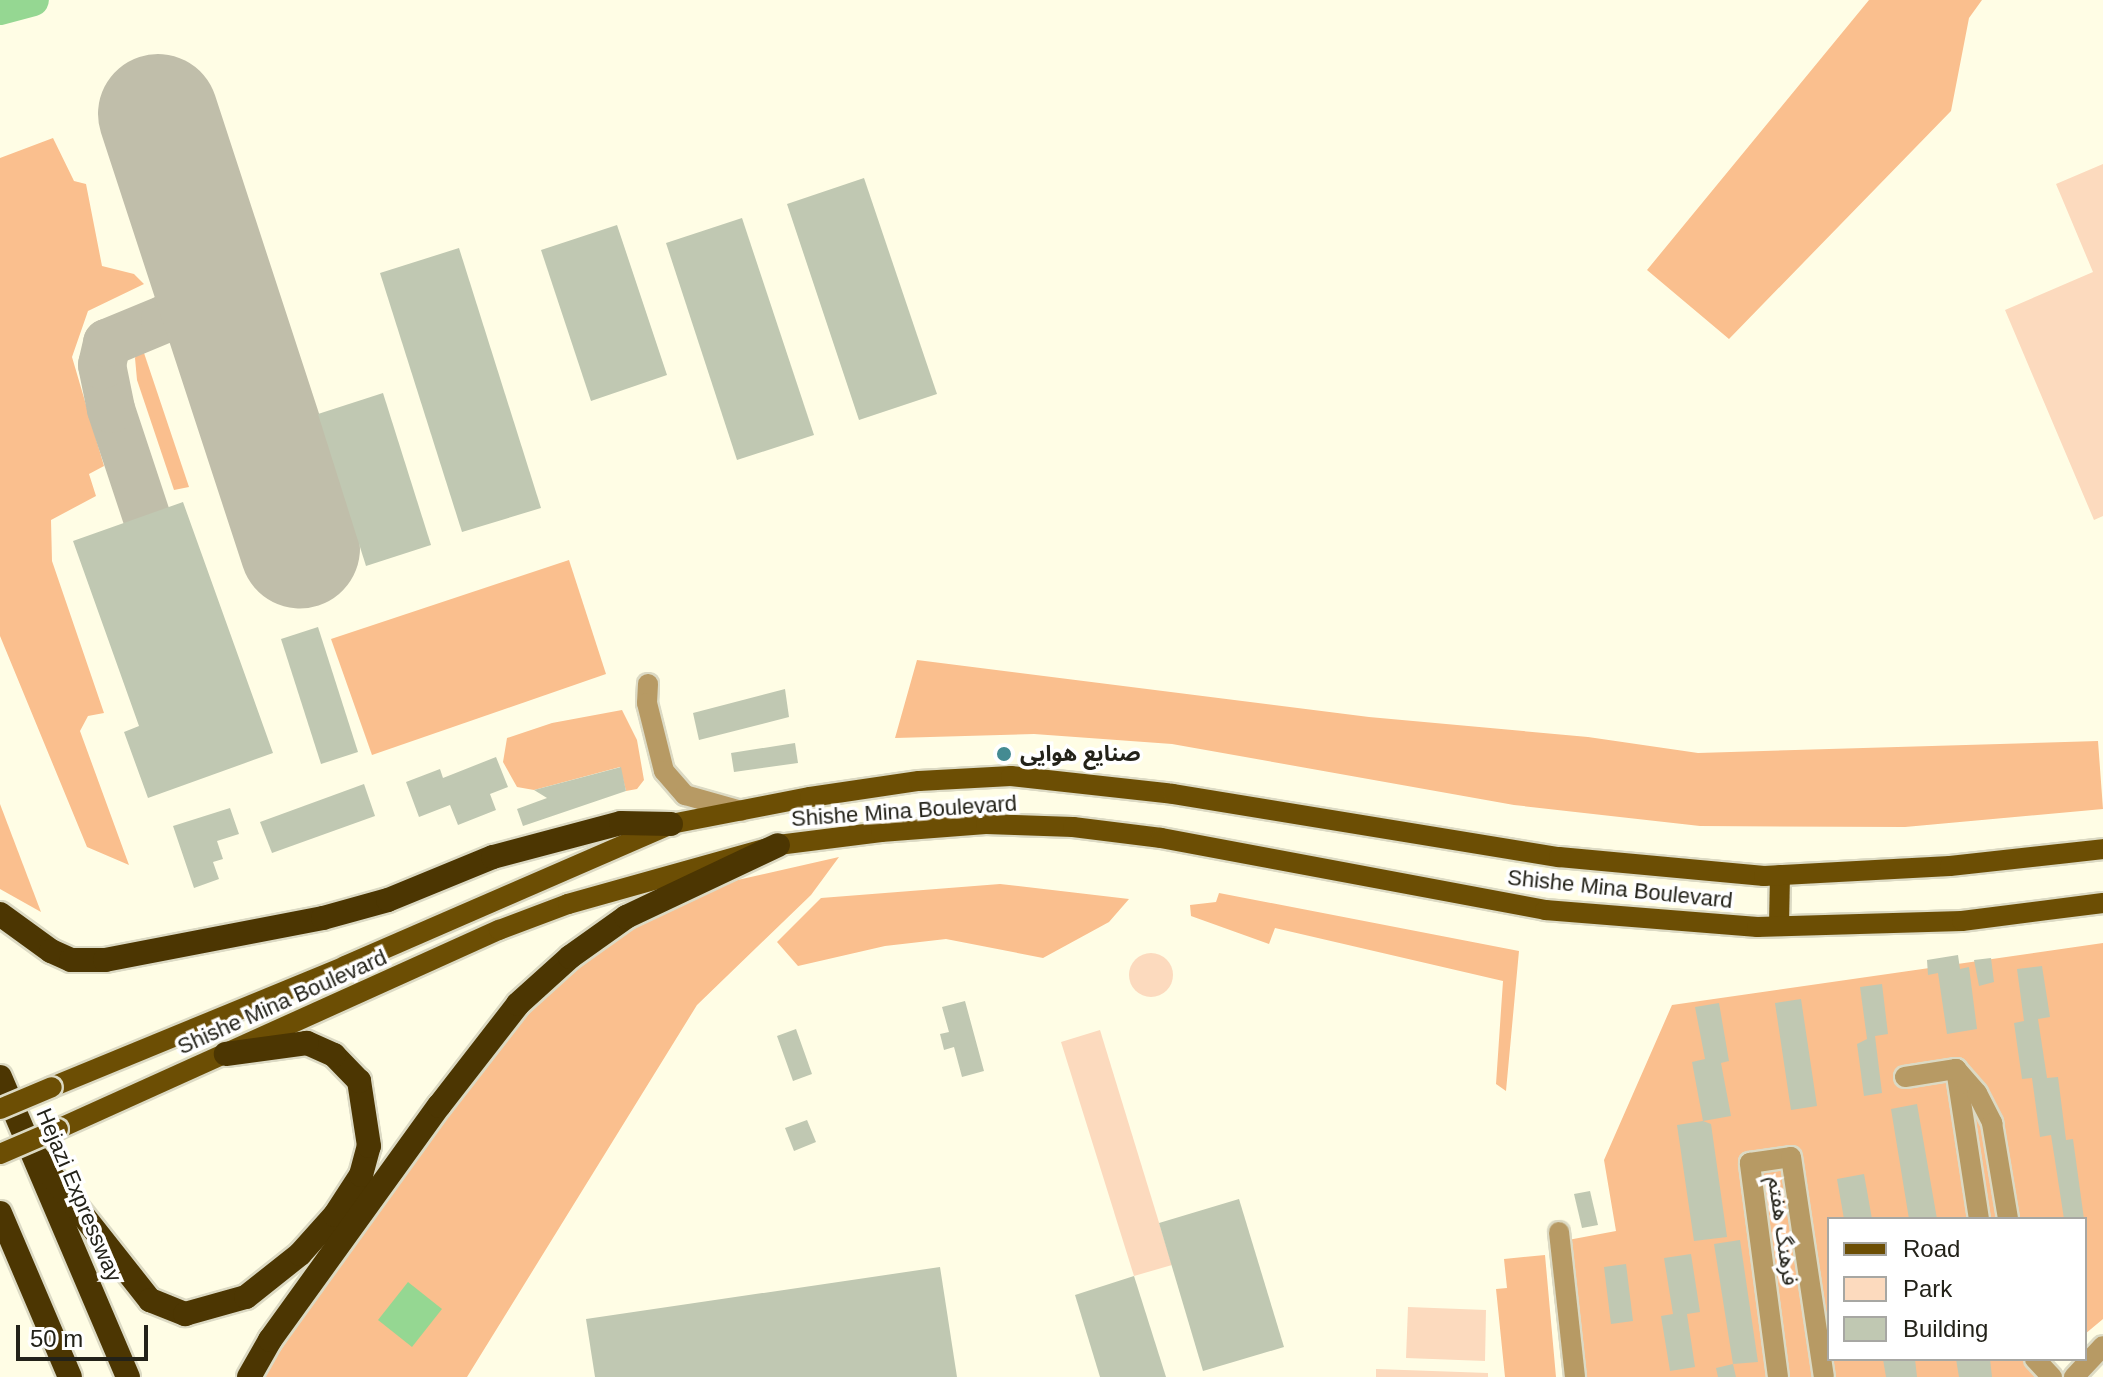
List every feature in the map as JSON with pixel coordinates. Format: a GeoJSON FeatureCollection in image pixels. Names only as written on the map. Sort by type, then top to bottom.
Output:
{"type":"FeatureCollection","features":[{"type":"Feature","properties":{"kind":"highway"},"geometry":{"type":"LineString","coordinates":[[0,914],[51,951],[71,960],[105,960],[323,918],[388,900],[493,857],[621,823],[671,824]]}},
{"type":"Feature","properties":{"kind":"highway"},"geometry":{"type":"LineString","coordinates":[[249,1377],[270,1340],[439,1106],[518,1004],[570,957],[626,917],[778,845]]}},
{"type":"Feature","properties":{"kind":"highway"},"geometry":{"type":"LineString","coordinates":[[33,1152],[150,1300],[185,1314],[246,1297],[300,1254],[335,1215],[361,1175],[369,1146],[359,1081],[334,1055],[307,1043],[226,1054]]}},
{"type":"Feature","properties":{"kind":"highway","name":"Hejazi Expressway"},"geometry":{"type":"LineString","coordinates":[[0,1077],[128,1377]]}},
{"type":"Feature","properties":{"kind":"highway"},"geometry":{"type":"LineString","coordinates":[[0,1213],[70,1377]]}},
{"type":"Feature","properties":{"kind":"main road","name":"Shishe Mina Boulevard"},"geometry":{"type":"LineString","coordinates":[[0,1109],[345,966],[671,824],[919,781],[1011,776],[1173,794],[1559,857],[1780,875],[1950,866],[2103,849]]}},
{"type":"Feature","properties":{"kind":"main road","name":"Shishe Mina Boulevard"},"geometry":{"type":"LineString","coordinates":[[0,1154],[499,930],[568,904],[778,845],[986,824],[1073,827],[1161,838],[1545,910],[1779,926],[1962,921],[2103,903]]}},
{"type":"Feature","properties":{"kind":"main road"},"geometry":{"type":"LineString","coordinates":[[1779,926],[1780,875]]}},
{"type":"Feature","properties":{"kind":"street"},"geometry":{"type":"LineString","coordinates":[[648,684],[647,703],[664,771],[685,795],[741,811]]}},
{"type":"Feature","properties":{"kind":"street"},"geometry":{"type":"LineString","coordinates":[[1905,1077],[1956,1069]]}},
{"type":"Feature","properties":{"kind":"street"},"geometry":{"type":"LineString","coordinates":[[1956,1069],[1979,1217]]}},
{"type":"Feature","properties":{"kind":"street"},"geometry":{"type":"LineString","coordinates":[[1956,1069],[1977,1093],[1992,1123],[2008,1217]]}},
{"type":"Feature","properties":{"kind":"street","name":"فرهنگ هفتم"},"geometry":{"type":"LineString","coordinates":[[1778,1377],[1750,1163],[1791,1157],[1824,1377]]}},
{"type":"Feature","properties":{"kind":"street"},"geometry":{"type":"LineString","coordinates":[[1559,1232],[1575,1377]]}},
{"type":"Feature","properties":{"kind":"street"},"geometry":{"type":"LineString","coordinates":[[2074,1377],[2103,1346]]}},
{"type":"Feature","properties":{"kind":"street"},"geometry":{"type":"LineString","coordinates":[[2037,1361],[2052,1377]]}},
{"type":"Feature","properties":{"kind":"green space"},"geometry":{"type":"Polygon","coordinates":[[[2103,164],[2103,516],[2094,520],[2005,310],[2093,272],[2056,184],[2103,164]]]}},
{"type":"Feature","properties":{"kind":"green space"},"geometry":{"type":"Polygon","coordinates":[[[1151,953],[1166,960],[1173,975],[1166,990],[1151,997],[1136,990],[1129,975],[1136,960],[1151,953]]]}},
{"type":"Feature","properties":{"kind":"green space"},"geometry":{"type":"Polygon","coordinates":[[[1100,1030],[1172,1265],[1134,1276],[1061,1042],[1100,1030]]]}},
{"type":"Feature","properties":{"kind":"green space"},"geometry":{"type":"Polygon","coordinates":[[[1408,1307],[1486,1310],[1485,1361],[1406,1358],[1408,1307]]]}},
{"type":"Feature","properties":{"kind":"green space"},"geometry":{"type":"Polygon","coordinates":[[[1376,1369],[1488,1373],[1488,1377],[1376,1377],[1376,1369]]]}},
{"type":"Feature","properties":{"kind":"shaded area"},"geometry":{"type":"Polygon","coordinates":[[[1869,0],[1982,0],[1969,18],[1951,111],[1729,339],[1647,270],[1869,0]]]}},
{"type":"Feature","properties":{"kind":"shaded area"},"geometry":{"type":"Polygon","coordinates":[[[53,138],[74,181],[86,184],[102,266],[134,274],[144,284],[88,311],[72,357],[104,466],[89,474],[96,496],[51,520],[52,561],[104,713],[88,716],[80,731],[129,865],[87,847],[0,636],[0,158],[53,138]]]}},
{"type":"Feature","properties":{"kind":"shaded area"},"geometry":{"type":"Polygon","coordinates":[[[141,344],[189,487],[174,490],[137,380],[135,358],[141,344]]]}},
{"type":"Feature","properties":{"kind":"shaded area"},"geometry":{"type":"Polygon","coordinates":[[[569,560],[606,674],[372,755],[331,639],[569,560]]]}},
{"type":"Feature","properties":{"kind":"shaded area"},"geometry":{"type":"Polygon","coordinates":[[[917,660],[1369,717],[1588,737],[1698,753],[2098,741],[2103,809],[1905,827],[1700,826],[1514,805],[1172,744],[1034,734],[895,738],[917,660]]]}},
{"type":"Feature","properties":{"kind":"shaded area"},"geometry":{"type":"Polygon","coordinates":[[[622,710],[637,740],[644,780],[637,789],[626,791],[620,767],[534,790],[517,787],[503,762],[507,738],[552,723],[622,710]]]}},
{"type":"Feature","properties":{"kind":"shaded area"},"geometry":{"type":"Polygon","coordinates":[[[0,804],[41,912],[0,889],[0,804]]]}},
{"type":"Feature","properties":{"kind":"shaded area"},"geometry":{"type":"Polygon","coordinates":[[[839,857],[811,895],[697,1005],[467,1377],[263,1377],[329,1277],[485,1060],[531,1005],[606,939],[720,884],[839,857]]]}},
{"type":"Feature","properties":{"kind":"shaded area"},"geometry":{"type":"Polygon","coordinates":[[[1000,884],[1129,899],[1109,922],[1043,958],[946,939],[885,946],[798,966],[777,942],[821,898],[1000,884]]]}},
{"type":"Feature","properties":{"kind":"shaded area"},"geometry":{"type":"Polygon","coordinates":[[[1219,893],[1519,951],[1506,1091],[1496,1084],[1503,981],[1275,928],[1269,944],[1191,916],[1190,905],[1216,902],[1219,893]]]}},
{"type":"Feature","properties":{"kind":"shaded area"},"geometry":{"type":"Polygon","coordinates":[[[2103,943],[2103,1319],[2087,1332],[2087,1217],[1827,1217],[1827,1361],[2053,1361],[2034,1377],[1584,1377],[1568,1240],[1616,1231],[1604,1160],[1672,1005],[2103,943]]]}},
{"type":"Feature","properties":{"kind":"shaded area"},"geometry":{"type":"Polygon","coordinates":[[[1545,1255],[1556,1377],[1505,1377],[1496,1289],[1507,1288],[1504,1259],[1545,1255]]]}},
{"type":"Feature","properties":{"kind":"shaded area"},"geometry":{"type":"Polygon","coordinates":[[[408,1282],[442,1309],[412,1347],[378,1320],[408,1282]]]}},
{"type":"Feature","properties":{"kind":"building"},"geometry":{"type":"Polygon","coordinates":[[[864,178],[937,394],[859,420],[787,204],[864,178]]]}},
{"type":"Feature","properties":{"kind":"building"},"geometry":{"type":"Polygon","coordinates":[[[742,218],[814,435],[737,460],[666,243],[742,218]]]}},
{"type":"Feature","properties":{"kind":"building"},"geometry":{"type":"Polygon","coordinates":[[[617,225],[667,375],[591,401],[541,250],[617,225]]]}},
{"type":"Feature","properties":{"kind":"building"},"geometry":{"type":"Polygon","coordinates":[[[459,248],[541,508],[462,532],[380,273],[459,248]]]}},
{"type":"Feature","properties":{"kind":"building"},"geometry":{"type":"Polygon","coordinates":[[[383,393],[431,545],[366,566],[318,414],[383,393]]]}},
{"type":"Feature","properties":{"kind":"building"},"geometry":{"type":"Polygon","coordinates":[[[183,502],[273,753],[148,798],[124,732],[139,726],[73,541],[183,502]]]}},
{"type":"Feature","properties":{"kind":"building"},"geometry":{"type":"Polygon","coordinates":[[[318,627],[358,752],[321,764],[281,639],[318,627]]]}},
{"type":"Feature","properties":{"kind":"building"},"geometry":{"type":"Polygon","coordinates":[[[785,689],[789,717],[699,740],[693,713],[785,689]]]}},
{"type":"Feature","properties":{"kind":"building"},"geometry":{"type":"Polygon","coordinates":[[[795,743],[798,763],[734,772],[731,753],[795,743]]]}},
{"type":"Feature","properties":{"kind":"building"},"geometry":{"type":"Polygon","coordinates":[[[496,757],[508,787],[490,794],[496,810],[458,825],[450,805],[419,817],[406,782],[440,769],[443,778],[496,757]]]}},
{"type":"Feature","properties":{"kind":"building"},"geometry":{"type":"Polygon","coordinates":[[[621,767],[626,791],[523,826],[517,809],[547,798],[534,790],[621,767]]]}},
{"type":"Feature","properties":{"kind":"building"},"geometry":{"type":"Polygon","coordinates":[[[364,784],[375,816],[272,853],[260,822],[364,784]]]}},
{"type":"Feature","properties":{"kind":"building"},"geometry":{"type":"Polygon","coordinates":[[[230,808],[239,834],[217,841],[223,859],[213,862],[219,879],[194,888],[173,826],[230,808]]]}},
{"type":"Feature","properties":{"kind":"building"},"geometry":{"type":"Polygon","coordinates":[[[1958,955],[1960,969],[1969,967],[1977,1029],[1947,1034],[1938,973],[1928,975],[1927,960],[1958,955]]]}},
{"type":"Feature","properties":{"kind":"building"},"geometry":{"type":"Polygon","coordinates":[[[1991,958],[1994,982],[1979,986],[1974,960],[1991,958]]]}},
{"type":"Feature","properties":{"kind":"building"},"geometry":{"type":"Polygon","coordinates":[[[2042,966],[2050,1017],[2038,1019],[2047,1078],[2058,1077],[2066,1140],[2073,1139],[2084,1217],[2064,1217],[2051,1135],[2040,1137],[2032,1078],[2022,1079],[2014,1023],[2024,1021],[2017,969],[2042,966]]]}},
{"type":"Feature","properties":{"kind":"building"},"geometry":{"type":"Polygon","coordinates":[[[1882,984],[1888,1034],[1875,1036],[1882,1093],[1864,1096],[1857,1044],[1867,1039],[1860,987],[1882,984]]]}},
{"type":"Feature","properties":{"kind":"building"},"geometry":{"type":"Polygon","coordinates":[[[1801,999],[1817,1106],[1791,1110],[1775,1003],[1801,999]]]}},
{"type":"Feature","properties":{"kind":"building"},"geometry":{"type":"Polygon","coordinates":[[[965,1001],[984,1071],[962,1077],[954,1047],[944,1050],[940,1034],[949,1032],[942,1007],[965,1001]]]}},
{"type":"Feature","properties":{"kind":"building"},"geometry":{"type":"Polygon","coordinates":[[[1719,1003],[1729,1061],[1721,1063],[1731,1116],[1703,1121],[1692,1062],[1705,1059],[1695,1007],[1719,1003]]]}},
{"type":"Feature","properties":{"kind":"building"},"geometry":{"type":"Polygon","coordinates":[[[796,1029],[812,1074],[793,1081],[777,1036],[796,1029]]]}},
{"type":"Feature","properties":{"kind":"building"},"geometry":{"type":"Polygon","coordinates":[[[1917,1104],[1937,1217],[1909,1217],[1891,1109],[1917,1104]]]}},
{"type":"Feature","properties":{"kind":"building"},"geometry":{"type":"Polygon","coordinates":[[[807,1120],[816,1142],[794,1151],[785,1128],[807,1120]]]}},
{"type":"Feature","properties":{"kind":"building"},"geometry":{"type":"Polygon","coordinates":[[[1703,1121],[1711,1124],[1727,1237],[1694,1241],[1677,1125],[1703,1121]]]}},
{"type":"Feature","properties":{"kind":"building"},"geometry":{"type":"Polygon","coordinates":[[[1864,1174],[1872,1217],[1844,1217],[1837,1179],[1864,1174]]]}},
{"type":"Feature","properties":{"kind":"building"},"geometry":{"type":"Polygon","coordinates":[[[1590,1191],[1598,1225],[1582,1228],[1574,1194],[1590,1191]]]}},
{"type":"Feature","properties":{"kind":"building"},"geometry":{"type":"Polygon","coordinates":[[[1239,1199],[1284,1347],[1203,1371],[1159,1223],[1239,1199]]]}},
{"type":"Feature","properties":{"kind":"building"},"geometry":{"type":"Polygon","coordinates":[[[1740,1240],[1758,1362],[1733,1364],[1714,1244],[1740,1240]]]}},
{"type":"Feature","properties":{"kind":"building"},"geometry":{"type":"Polygon","coordinates":[[[1691,1254],[1700,1312],[1687,1314],[1695,1367],[1670,1371],[1661,1316],[1673,1314],[1664,1258],[1691,1254]]]}},
{"type":"Feature","properties":{"kind":"building"},"geometry":{"type":"Polygon","coordinates":[[[1626,1264],[1633,1321],[1611,1324],[1604,1267],[1626,1264]]]}},
{"type":"Feature","properties":{"kind":"building"},"geometry":{"type":"Polygon","coordinates":[[[940,1267],[957,1377],[595,1377],[586,1319],[940,1267]]]}},
{"type":"Feature","properties":{"kind":"building"},"geometry":{"type":"Polygon","coordinates":[[[1134,1276],[1166,1377],[1100,1377],[1075,1295],[1134,1276]]]}},
{"type":"Feature","properties":{"kind":"building"},"geometry":{"type":"Polygon","coordinates":[[[1883,1361],[1915,1361],[1917,1377],[1886,1377],[1883,1361]]]}},
{"type":"Feature","properties":{"kind":"building"},"geometry":{"type":"Polygon","coordinates":[[[1956,1361],[1990,1361],[1992,1377],[1959,1377],[1956,1361]]]}},
{"type":"Feature","properties":{"kind":"building"},"geometry":{"type":"Polygon","coordinates":[[[1733,1364],[1736,1377],[1718,1377],[1716,1368],[1733,1364]]]}},
{"type":"Feature","properties":{"kind":"waterway"},"geometry":{"type":"LineString","coordinates":[[0,9],[33,0]]}},
{"type":"Feature","properties":{"kind":"taxiway"},"geometry":{"type":"LineString","coordinates":[[146,515],[111,409],[102,365],[107,343],[165,319],[198,316],[218,325],[233,345]]}},
{"type":"Feature","properties":{"kind":"runway"},"geometry":{"type":"LineString","coordinates":[[158,114],[300,548]]}},
{"type":"Feature","properties":{"kind":"place","name":"صنایع هوایی"},"geometry":{"type":"Point","coordinates":[1004,754]}}]}
